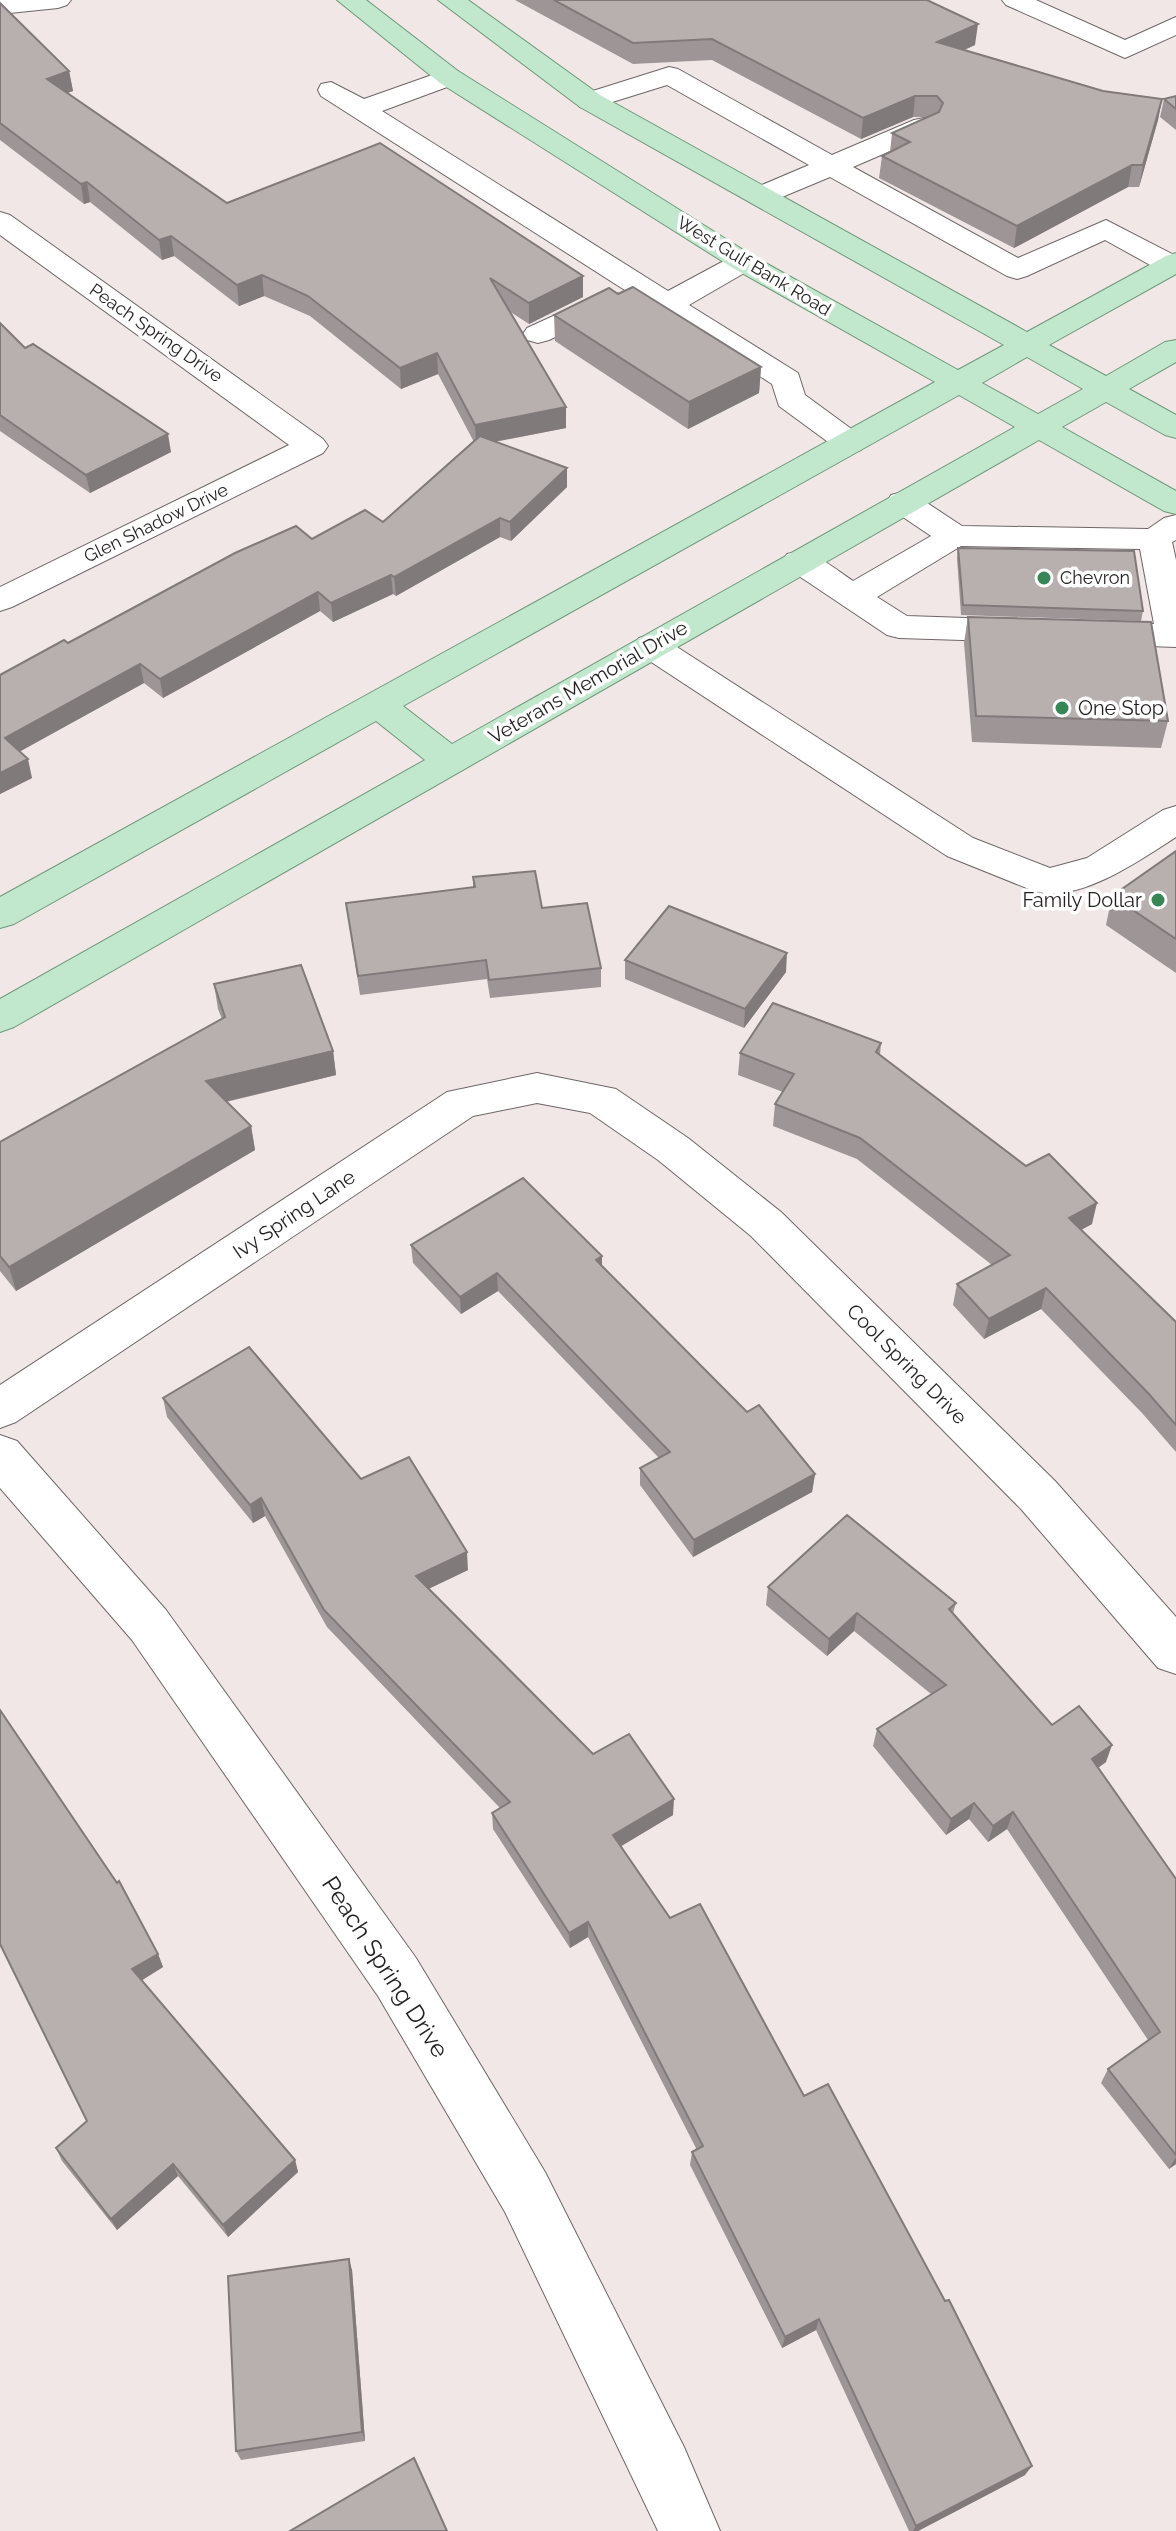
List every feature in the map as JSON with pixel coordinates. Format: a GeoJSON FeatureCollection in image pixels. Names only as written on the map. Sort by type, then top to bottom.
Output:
{"type":"FeatureCollection","features":[{"type":"Feature","properties":{"kind":"main road","name":"West Gulf Bank Road"},"geometry":{"type":"LineString","coordinates":[[350,0],[449,77],[743,262],[1176,504]]}},
{"type":"Feature","properties":{"kind":"main road"},"geometry":{"type":"LineString","coordinates":[[451,0],[568,108],[760,196],[1176,428]]}},
{"type":"Feature","properties":{"kind":"main road"},"geometry":{"type":"LineString","coordinates":[[524,124],[568,108]]}},
{"type":"Feature","properties":{"kind":"main road"},"geometry":{"type":"LineString","coordinates":[[0,914],[1174,264]]}},
{"type":"Feature","properties":{"kind":"main road","name":"Veterans Memorial Drive"},"geometry":{"type":"LineString","coordinates":[[0,1017],[1176,349]]}},
{"type":"Feature","properties":{"kind":"main road"},"geometry":{"type":"LineString","coordinates":[[378,704],[450,761]]}},
{"type":"Feature","properties":{"kind":"street"},"geometry":{"type":"LineString","coordinates":[[0,6],[58,0]]}},
{"type":"Feature","properties":{"kind":"street"},"geometry":{"type":"LineString","coordinates":[[1015,0],[1125,50],[1176,25]]}},
{"type":"Feature","properties":{"kind":"street"},"geometry":{"type":"LineString","coordinates":[[568,108],[669,75],[1017,270],[1106,229],[1174,264]]}},
{"type":"Feature","properties":{"kind":"street"},"geometry":{"type":"LineString","coordinates":[[361,109],[449,77]]}},
{"type":"Feature","properties":{"kind":"street"},"geometry":{"type":"LineString","coordinates":[[331,90],[787,380],[790,399],[850,443]]}},
{"type":"Feature","properties":{"kind":"street"},"geometry":{"type":"LineString","coordinates":[[760,196],[924,126]]}},
{"type":"Feature","properties":{"kind":"street","name":"Peach Spring Drive"},"geometry":{"type":"LineString","coordinates":[[0,221],[312,446]]}},
{"type":"Feature","properties":{"kind":"street"},"geometry":{"type":"LineString","coordinates":[[668,304],[743,262]]}},
{"type":"Feature","properties":{"kind":"street"},"geometry":{"type":"LineString","coordinates":[[538,334],[638,285]]}},
{"type":"Feature","properties":{"kind":"street","name":"Glen Shadow Drive"},"geometry":{"type":"LineString","coordinates":[[0,600],[312,446]]}},
{"type":"Feature","properties":{"kind":"street"},"geometry":{"type":"LineString","coordinates":[[903,502],[954,536]]}},
{"type":"Feature","properties":{"kind":"street"},"geometry":{"type":"LineString","coordinates":[[799,561],[899,627],[1175,636],[1166,532],[954,536],[853,596]]}},
{"type":"Feature","properties":{"kind":"street"},"geometry":{"type":"LineString","coordinates":[[651,646],[960,847],[1048,882],[1100,868],[1176,819]]}},
{"type":"Feature","properties":{"kind":"street","name":"Ivy Spring Lane"},"geometry":{"type":"LineString","coordinates":[[0,1409],[462,1103],[537,1088],[601,1100],[610,1106]]}},
{"type":"Feature","properties":{"kind":"street","name":"Cool Spring Drive"},"geometry":{"type":"LineString","coordinates":[[610,1106],[673,1149],[766,1224],[1038,1495],[1176,1652]]}},
{"type":"Feature","properties":{"kind":"street","name":"Peach Spring Drive"},"geometry":{"type":"LineString","coordinates":[[0,1455],[149,1625],[397,1977],[525,2192],[662,2469],[689,2531]]}},
{"type":"Feature","properties":{"kind":"building"},"geometry":{"type":"Polygon","coordinates":[[[554,0],[927,0],[978,24],[937,42],[1103,91],[1162,99],[1143,165],[1132,165],[1017,226],[882,156],[910,142],[892,133],[939,112],[943,103],[937,96],[915,96],[863,118],[712,39],[633,43],[554,0]]]}},
{"type":"Feature","properties":{"kind":"building"},"geometry":{"type":"Polygon","coordinates":[[[0,3],[69,71],[47,79],[227,203],[380,143],[583,276],[529,303],[490,278],[566,407],[475,425],[437,353],[400,368],[308,296],[262,275],[237,285],[171,236],[159,240],[87,182],[81,184],[0,123],[0,3]]]}},
{"type":"Feature","properties":{"kind":"building"},"geometry":{"type":"Polygon","coordinates":[[[1176,96],[1176,109],[1164,99],[1176,96]]]}},
{"type":"Feature","properties":{"kind":"building"},"geometry":{"type":"Polygon","coordinates":[[[633,287],[761,367],[689,402],[554,315],[609,288],[618,294],[633,287]]]}},
{"type":"Feature","properties":{"kind":"building"},"geometry":{"type":"Polygon","coordinates":[[[0,323],[25,348],[33,344],[168,434],[86,475],[0,415],[0,323]]]}},
{"type":"Feature","properties":{"kind":"building"},"geometry":{"type":"Polygon","coordinates":[[[480,436],[567,468],[510,522],[500,518],[394,577],[391,575],[331,603],[318,592],[160,679],[140,664],[5,738],[28,759],[0,773],[0,675],[64,640],[68,643],[235,553],[296,526],[312,539],[365,510],[383,522],[480,436]]]}},
{"type":"Feature","properties":{"kind":"building","name":"Chevron"},"geometry":{"type":"Polygon","coordinates":[[[958,548],[1134,551],[1143,611],[963,605],[958,548]]]}},
{"type":"Feature","properties":{"kind":"building"},"geometry":{"type":"Polygon","coordinates":[[[968,617],[1151,622],[1168,721],[976,716],[968,617]]]}},
{"type":"Feature","properties":{"kind":"building"},"geometry":{"type":"Polygon","coordinates":[[[1176,851],[1176,939],[1112,896],[1176,851]]]}},
{"type":"Feature","properties":{"kind":"building"},"geometry":{"type":"Polygon","coordinates":[[[535,871],[542,908],[587,903],[601,968],[489,980],[486,960],[358,976],[346,903],[475,887],[473,877],[535,871]]]}},
{"type":"Feature","properties":{"kind":"building"},"geometry":{"type":"Polygon","coordinates":[[[669,906],[787,953],[745,1009],[625,960],[669,906]]]}},
{"type":"Feature","properties":{"kind":"building"},"geometry":{"type":"Polygon","coordinates":[[[301,965],[333,1051],[206,1081],[251,1126],[9,1267],[0,1256],[0,1142],[225,1017],[214,984],[301,965]]]}},
{"type":"Feature","properties":{"kind":"building"},"geometry":{"type":"Polygon","coordinates":[[[773,1003],[881,1043],[876,1052],[1026,1166],[1049,1154],[1097,1203],[1069,1218],[1176,1322],[1176,1425],[1046,1288],[989,1319],[957,1284],[1010,1255],[860,1138],[775,1104],[794,1074],[740,1053],[773,1003]]]}},
{"type":"Feature","properties":{"kind":"building"},"geometry":{"type":"Polygon","coordinates":[[[523,1178],[602,1256],[596,1260],[747,1412],[759,1405],[815,1474],[694,1540],[640,1468],[670,1452],[497,1273],[460,1297],[411,1245],[523,1178]]]}},
{"type":"Feature","properties":{"kind":"building"},"geometry":{"type":"Polygon","coordinates":[[[249,1347],[361,1479],[409,1457],[467,1552],[416,1576],[593,1754],[629,1734],[674,1799],[613,1835],[670,1918],[700,1904],[804,2096],[828,2084],[945,2301],[949,2300],[1032,2466],[916,2526],[819,2319],[785,2337],[692,2152],[703,2146],[588,1922],[569,1933],[492,1813],[510,1802],[324,1610],[261,1498],[250,1505],[163,1398],[249,1347]]]}},
{"type":"Feature","properties":{"kind":"building"},"geometry":{"type":"Polygon","coordinates":[[[847,1515],[956,1603],[949,1609],[1052,1725],[1079,1706],[1112,1745],[1092,1759],[1176,1879],[1176,2155],[1108,2069],[1160,2032],[1013,1812],[993,1826],[974,1803],[951,1819],[877,1729],[946,1685],[857,1613],[829,1639],[768,1587],[847,1515]]]}},
{"type":"Feature","properties":{"kind":"building"},"geometry":{"type":"Polygon","coordinates":[[[0,1710],[117,1883],[119,1881],[158,1954],[132,1969],[295,2160],[223,2225],[173,2164],[111,2219],[56,2148],[87,2121],[0,1944],[0,1710]]]}},
{"type":"Feature","properties":{"kind":"building"},"geometry":{"type":"Polygon","coordinates":[[[349,2259],[362,2432],[236,2451],[228,2276],[349,2259]]]}},
{"type":"Feature","properties":{"kind":"building"},"geometry":{"type":"Polygon","coordinates":[[[414,2458],[447,2531],[290,2531],[414,2458]]]}},
{"type":"Feature","properties":{"kind":"place","name":"Chevron"},"geometry":{"type":"Point","coordinates":[1044,578]}},
{"type":"Feature","properties":{"kind":"place","name":"One Stop"},"geometry":{"type":"Point","coordinates":[1062,708]}},
{"type":"Feature","properties":{"kind":"place","name":"Family Dollar"},"geometry":{"type":"Point","coordinates":[1158,900]}}]}
